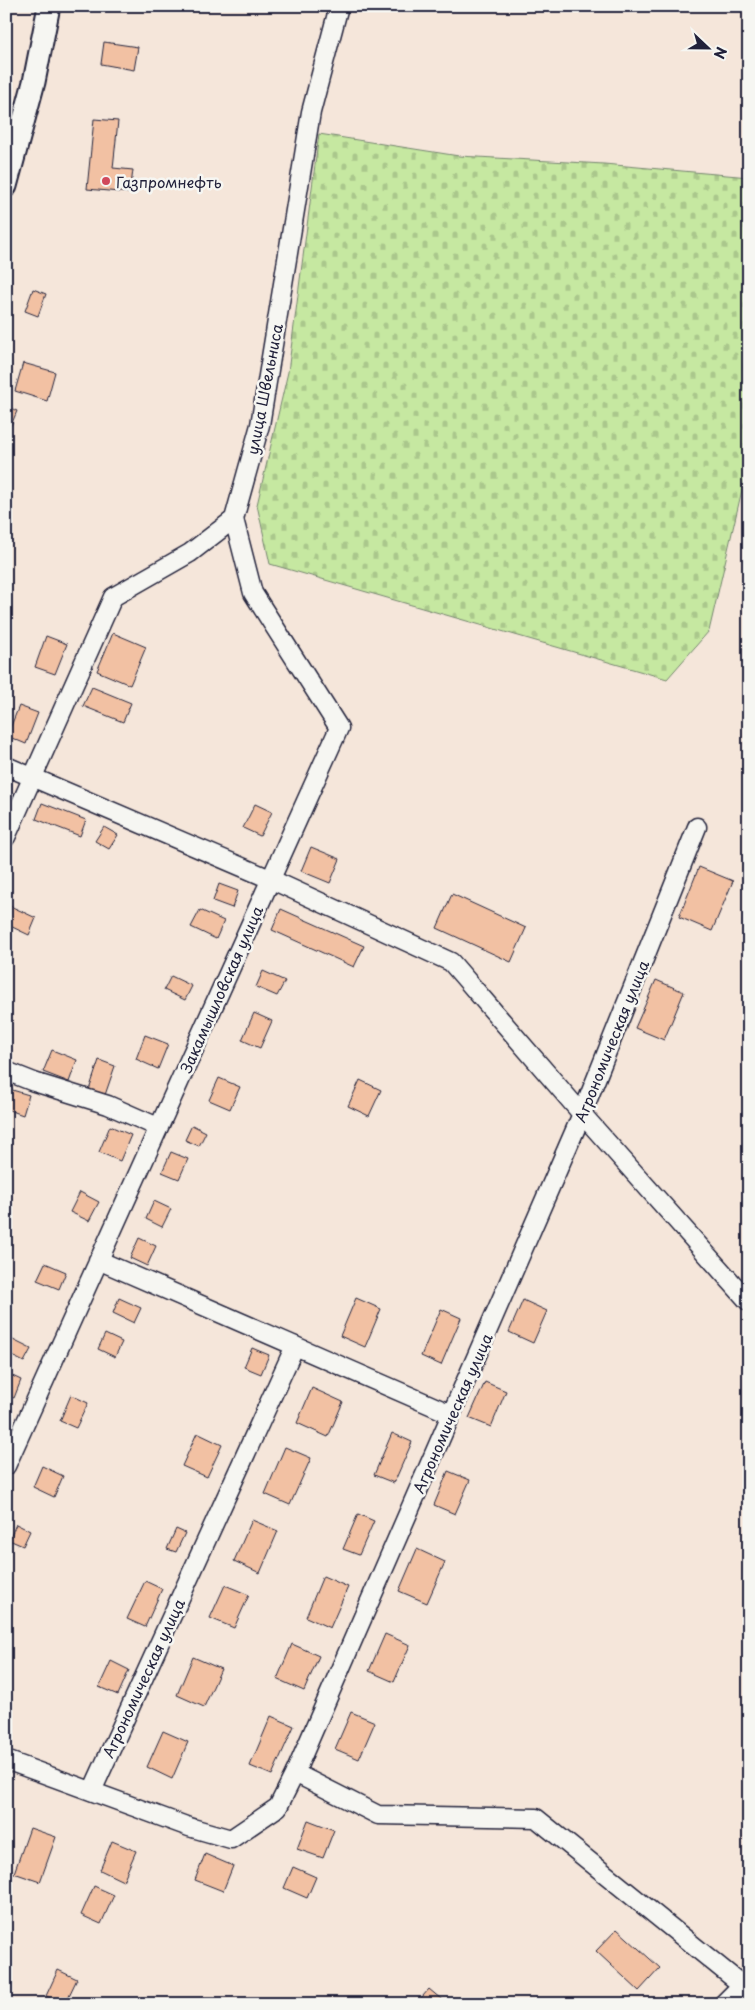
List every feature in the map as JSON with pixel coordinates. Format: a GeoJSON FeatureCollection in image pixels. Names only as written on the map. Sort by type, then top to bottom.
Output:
{"type":"FeatureCollection","features":[{"type":"Feature","properties":{"kind":"main road"},"geometry":{"type":"LineString","coordinates":[[6,186],[34,82],[49,6]]}},
{"type":"Feature","properties":{"kind":"street","name":"улица Швельниса"},"geometry":{"type":"LineString","coordinates":[[234,519],[260,424],[311,112],[339,6]]}},
{"type":"Feature","properties":{"kind":"street"},"geometry":{"type":"LineString","coordinates":[[6,837],[113,597],[190,553],[234,519]]}},
{"type":"Feature","properties":{"kind":"street","name":"Закамышловская улица"},"geometry":{"type":"LineString","coordinates":[[6,1466],[339,728],[254,593],[234,519]]}},
{"type":"Feature","properties":{"kind":"street"},"geometry":{"type":"LineString","coordinates":[[6,766],[270,879],[451,962],[582,1114],[749,1302]]}},
{"type":"Feature","properties":{"kind":"street","name":"Агрономическая улица"},"geometry":{"type":"LineString","coordinates":[[6,1760],[189,1827],[231,1839],[278,1807],[295,1774],[582,1114],[697,828]]}},
{"type":"Feature","properties":{"kind":"street"},"geometry":{"type":"LineString","coordinates":[[6,1071],[34,1082],[108,1105],[158,1127]]}},
{"type":"Feature","properties":{"kind":"street"},"geometry":{"type":"LineString","coordinates":[[98,1260],[451,1414]]}},
{"type":"Feature","properties":{"kind":"street","name":"Агрономическая улица"},"geometry":{"type":"LineString","coordinates":[[92,1792],[295,1346]]}},
{"type":"Feature","properties":{"kind":"street"},"geometry":{"type":"LineString","coordinates":[[295,1774],[378,1815],[536,1818],[745,1981],[723,2004]]}},
{"type":"Feature","properties":{"kind":"green space"},"geometry":{"type":"Polygon","coordinates":[[[319,134],[459,156],[604,164],[749,177],[749,460],[709,631],[667,679],[270,564],[257,505],[288,372],[319,134]]]}},
{"type":"Feature","properties":{"kind":"building"},"geometry":{"type":"Polygon","coordinates":[[[104,42],[138,47],[134,70],[101,64],[104,42]]]}},
{"type":"Feature","properties":{"kind":"building"},"geometry":{"type":"Polygon","coordinates":[[[94,119],[118,121],[113,168],[133,170],[130,193],[87,189],[94,119]]]}},
{"type":"Feature","properties":{"kind":"building"},"geometry":{"type":"Polygon","coordinates":[[[33,289],[46,294],[38,316],[25,311],[33,289]]]}},
{"type":"Feature","properties":{"kind":"building"},"geometry":{"type":"Polygon","coordinates":[[[23,363],[55,372],[47,401],[15,391],[23,363]]]}},
{"type":"Feature","properties":{"kind":"building"},"geometry":{"type":"Polygon","coordinates":[[[6,406],[17,411],[9,430],[6,428],[6,406]]]}},
{"type":"Feature","properties":{"kind":"building"},"geometry":{"type":"Polygon","coordinates":[[[113,633],[146,647],[130,685],[97,671],[113,633]]]}},
{"type":"Feature","properties":{"kind":"building"},"geometry":{"type":"Polygon","coordinates":[[[46,636],[67,644],[55,674],[35,667],[46,636]]]}},
{"type":"Feature","properties":{"kind":"building"},"geometry":{"type":"Polygon","coordinates":[[[92,687],[131,703],[123,722],[83,706],[92,687]]]}},
{"type":"Feature","properties":{"kind":"building"},"geometry":{"type":"Polygon","coordinates":[[[19,706],[38,713],[26,744],[7,736],[19,706]]]}},
{"type":"Feature","properties":{"kind":"building"},"geometry":{"type":"Polygon","coordinates":[[[42,803],[86,820],[80,836],[36,819],[42,803]]]}},
{"type":"Feature","properties":{"kind":"building"},"geometry":{"type":"Polygon","coordinates":[[[255,804],[272,812],[260,836],[243,828],[255,804]]]}},
{"type":"Feature","properties":{"kind":"building"},"geometry":{"type":"Polygon","coordinates":[[[104,827],[118,835],[109,849],[95,841],[104,827]]]}},
{"type":"Feature","properties":{"kind":"building"},"geometry":{"type":"Polygon","coordinates":[[[311,847],[340,859],[330,883],[301,871],[311,847]]]}},
{"type":"Feature","properties":{"kind":"building"},"geometry":{"type":"Polygon","coordinates":[[[699,867],[733,881],[712,931],[679,917],[699,867]]]}},
{"type":"Feature","properties":{"kind":"building"},"geometry":{"type":"Polygon","coordinates":[[[219,884],[238,891],[232,908],[213,901],[219,884]]]}},
{"type":"Feature","properties":{"kind":"building"},"geometry":{"type":"Polygon","coordinates":[[[452,894],[526,928],[511,962],[437,928],[452,894]]]}},
{"type":"Feature","properties":{"kind":"building"},"geometry":{"type":"Polygon","coordinates":[[[8,905],[36,918],[29,935],[6,924],[8,905]]]}},
{"type":"Feature","properties":{"kind":"building"},"geometry":{"type":"Polygon","coordinates":[[[281,909],[364,946],[354,967],[272,930],[281,909]]]}},
{"type":"Feature","properties":{"kind":"building"},"geometry":{"type":"Polygon","coordinates":[[[200,910],[224,921],[216,939],[191,927],[200,910]]]}},
{"type":"Feature","properties":{"kind":"building"},"geometry":{"type":"Polygon","coordinates":[[[6,959],[10,961],[6,971],[6,959]]]}},
{"type":"Feature","properties":{"kind":"building"},"geometry":{"type":"Polygon","coordinates":[[[263,971],[285,981],[277,996],[256,987],[263,971]]]}},
{"type":"Feature","properties":{"kind":"building"},"geometry":{"type":"Polygon","coordinates":[[[171,976],[192,986],[185,1000],[164,990],[171,976]]]}},
{"type":"Feature","properties":{"kind":"building"},"geometry":{"type":"Polygon","coordinates":[[[656,980],[684,992],[664,1040],[635,1028],[656,980]]]}},
{"type":"Feature","properties":{"kind":"building"},"geometry":{"type":"Polygon","coordinates":[[[254,1013],[272,1021],[260,1048],[242,1040],[254,1013]]]}},
{"type":"Feature","properties":{"kind":"building"},"geometry":{"type":"Polygon","coordinates":[[[145,1035],[168,1044],[158,1069],[136,1059],[145,1035]]]}},
{"type":"Feature","properties":{"kind":"building"},"geometry":{"type":"Polygon","coordinates":[[[52,1050],[77,1060],[69,1082],[43,1072],[52,1050]]]}},
{"type":"Feature","properties":{"kind":"building"},"geometry":{"type":"Polygon","coordinates":[[[99,1060],[115,1066],[105,1095],[89,1090],[99,1060]]]}},
{"type":"Feature","properties":{"kind":"building"},"geometry":{"type":"Polygon","coordinates":[[[219,1078],[240,1087],[230,1109],[209,1100],[219,1078]]]}},
{"type":"Feature","properties":{"kind":"building"},"geometry":{"type":"Polygon","coordinates":[[[360,1080],[381,1090],[369,1116],[348,1106],[360,1080]]]}},
{"type":"Feature","properties":{"kind":"building"},"geometry":{"type":"Polygon","coordinates":[[[9,1089],[29,1095],[23,1115],[6,1109],[6,1097],[9,1089]]]}},
{"type":"Feature","properties":{"kind":"building"},"geometry":{"type":"Polygon","coordinates":[[[192,1125],[206,1132],[199,1146],[185,1140],[192,1125]]]}},
{"type":"Feature","properties":{"kind":"building"},"geometry":{"type":"Polygon","coordinates":[[[110,1126],[131,1135],[120,1161],[99,1152],[110,1126]]]}},
{"type":"Feature","properties":{"kind":"building"},"geometry":{"type":"Polygon","coordinates":[[[171,1152],[188,1159],[179,1179],[162,1172],[171,1152]]]}},
{"type":"Feature","properties":{"kind":"building"},"geometry":{"type":"Polygon","coordinates":[[[80,1192],[99,1202],[89,1221],[70,1212],[80,1192]]]}},
{"type":"Feature","properties":{"kind":"building"},"geometry":{"type":"Polygon","coordinates":[[[154,1201],[171,1209],[162,1227],[146,1219],[154,1201]]]}},
{"type":"Feature","properties":{"kind":"building"},"geometry":{"type":"Polygon","coordinates":[[[139,1238],[156,1246],[147,1266],[130,1258],[139,1238]]]}},
{"type":"Feature","properties":{"kind":"building"},"geometry":{"type":"Polygon","coordinates":[[[45,1263],[66,1272],[59,1289],[37,1280],[45,1263]]]}},
{"type":"Feature","properties":{"kind":"building"},"geometry":{"type":"Polygon","coordinates":[[[119,1298],[141,1308],[134,1323],[113,1313],[119,1298]]]}},
{"type":"Feature","properties":{"kind":"building"},"geometry":{"type":"Polygon","coordinates":[[[356,1298],[381,1309],[365,1347],[340,1336],[356,1298]]]}},
{"type":"Feature","properties":{"kind":"building"},"geometry":{"type":"Polygon","coordinates":[[[523,1300],[547,1311],[533,1343],[509,1332],[523,1300]]]}},
{"type":"Feature","properties":{"kind":"building"},"geometry":{"type":"Polygon","coordinates":[[[441,1309],[461,1318],[441,1365],[421,1356],[441,1309]]]}},
{"type":"Feature","properties":{"kind":"building"},"geometry":{"type":"Polygon","coordinates":[[[105,1334],[122,1342],[115,1357],[98,1349],[105,1334]]]}},
{"type":"Feature","properties":{"kind":"building"},"geometry":{"type":"Polygon","coordinates":[[[11,1339],[31,1349],[24,1362],[6,1353],[11,1339]]]}},
{"type":"Feature","properties":{"kind":"building"},"geometry":{"type":"Polygon","coordinates":[[[252,1348],[269,1355],[261,1374],[244,1367],[252,1348]]]}},
{"type":"Feature","properties":{"kind":"building"},"geometry":{"type":"Polygon","coordinates":[[[6,1373],[21,1380],[14,1398],[6,1395],[6,1373]]]}},
{"type":"Feature","properties":{"kind":"building"},"geometry":{"type":"Polygon","coordinates":[[[485,1382],[506,1391],[491,1427],[469,1418],[485,1382]]]}},
{"type":"Feature","properties":{"kind":"building"},"geometry":{"type":"Polygon","coordinates":[[[312,1388],[343,1402],[328,1437],[297,1423],[312,1388]]]}},
{"type":"Feature","properties":{"kind":"building"},"geometry":{"type":"Polygon","coordinates":[[[71,1395],[88,1403],[76,1428],[60,1421],[71,1395]]]}},
{"type":"Feature","properties":{"kind":"building"},"geometry":{"type":"Polygon","coordinates":[[[197,1433],[222,1445],[207,1477],[182,1466],[197,1433]]]}},
{"type":"Feature","properties":{"kind":"building"},"geometry":{"type":"Polygon","coordinates":[[[392,1433],[412,1442],[394,1483],[374,1475],[392,1433]]]}},
{"type":"Feature","properties":{"kind":"building"},"geometry":{"type":"Polygon","coordinates":[[[285,1447],[311,1458],[290,1505],[265,1494],[285,1447]]]}},
{"type":"Feature","properties":{"kind":"building"},"geometry":{"type":"Polygon","coordinates":[[[42,1466],[63,1476],[54,1497],[33,1487],[42,1466]]]}},
{"type":"Feature","properties":{"kind":"building"},"geometry":{"type":"Polygon","coordinates":[[[448,1471],[470,1480],[455,1514],[434,1505],[448,1471]]]}},
{"type":"Feature","properties":{"kind":"building"},"geometry":{"type":"Polygon","coordinates":[[[358,1514],[374,1521],[359,1555],[343,1549],[358,1514]]]}},
{"type":"Feature","properties":{"kind":"building"},"geometry":{"type":"Polygon","coordinates":[[[252,1520],[278,1531],[260,1573],[234,1561],[252,1520]]]}},
{"type":"Feature","properties":{"kind":"building"},"geometry":{"type":"Polygon","coordinates":[[[16,1524],[30,1531],[23,1546],[9,1540],[16,1524]]]}},
{"type":"Feature","properties":{"kind":"building"},"geometry":{"type":"Polygon","coordinates":[[[176,1529],[185,1533],[176,1552],[167,1549],[176,1529]]]}},
{"type":"Feature","properties":{"kind":"building"},"geometry":{"type":"Polygon","coordinates":[[[417,1549],[445,1562],[427,1603],[399,1591],[417,1549]]]}},
{"type":"Feature","properties":{"kind":"building"},"geometry":{"type":"Polygon","coordinates":[[[323,1576],[348,1587],[330,1628],[306,1617],[323,1576]]]}},
{"type":"Feature","properties":{"kind":"building"},"geometry":{"type":"Polygon","coordinates":[[[145,1581],[162,1589],[145,1627],[127,1619],[145,1581]]]}},
{"type":"Feature","properties":{"kind":"building"},"geometry":{"type":"Polygon","coordinates":[[[225,1585],[249,1595],[234,1628],[210,1618],[225,1585]]]}},
{"type":"Feature","properties":{"kind":"building"},"geometry":{"type":"Polygon","coordinates":[[[385,1634],[410,1645],[394,1682],[369,1671],[385,1634]]]}},
{"type":"Feature","properties":{"kind":"building"},"geometry":{"type":"Polygon","coordinates":[[[292,1644],[319,1656],[304,1691],[277,1679],[292,1644]]]}},
{"type":"Feature","properties":{"kind":"building"},"geometry":{"type":"Polygon","coordinates":[[[193,1657],[221,1669],[204,1707],[177,1695],[193,1657]]]}},
{"type":"Feature","properties":{"kind":"building"},"geometry":{"type":"Polygon","coordinates":[[[111,1661],[129,1670],[118,1695],[99,1687],[111,1661]]]}},
{"type":"Feature","properties":{"kind":"building"},"geometry":{"type":"Polygon","coordinates":[[[351,1712],[375,1722],[359,1759],[335,1749],[351,1712]]]}},
{"type":"Feature","properties":{"kind":"building"},"geometry":{"type":"Polygon","coordinates":[[[271,1716],[294,1726],[272,1775],[250,1766],[271,1716]]]}},
{"type":"Feature","properties":{"kind":"building"},"geometry":{"type":"Polygon","coordinates":[[[163,1731],[188,1742],[172,1779],[147,1767],[163,1731]]]}},
{"type":"Feature","properties":{"kind":"building"},"geometry":{"type":"Polygon","coordinates":[[[308,1820],[334,1830],[323,1858],[297,1849],[308,1820]]]}},
{"type":"Feature","properties":{"kind":"building"},"geometry":{"type":"Polygon","coordinates":[[[30,1828],[56,1837],[40,1882],[14,1873],[30,1828]]]}},
{"type":"Feature","properties":{"kind":"building"},"geometry":{"type":"Polygon","coordinates":[[[112,1841],[136,1851],[123,1881],[100,1870],[112,1841]]]}},
{"type":"Feature","properties":{"kind":"building"},"geometry":{"type":"Polygon","coordinates":[[[205,1854],[233,1866],[223,1891],[195,1880],[205,1854]]]}},
{"type":"Feature","properties":{"kind":"building"},"geometry":{"type":"Polygon","coordinates":[[[293,1867],[316,1877],[307,1898],[284,1888],[293,1867]]]}},
{"type":"Feature","properties":{"kind":"building"},"geometry":{"type":"Polygon","coordinates":[[[94,1886],[114,1895],[101,1924],[81,1915],[94,1886]]]}},
{"type":"Feature","properties":{"kind":"building"},"geometry":{"type":"Polygon","coordinates":[[[617,1929],[660,1968],[639,1991],[596,1951],[617,1929]]]}},
{"type":"Feature","properties":{"kind":"building"},"geometry":{"type":"Polygon","coordinates":[[[58,1970],[77,1979],[65,2004],[46,1996],[58,1970]]]}},
{"type":"Feature","properties":{"kind":"building"},"geometry":{"type":"Polygon","coordinates":[[[429,1989],[447,2004],[416,2004],[429,1989]]]}},
{"type":"Feature","properties":{"kind":"place","name":"Газпромнефть"},"geometry":{"type":"Point","coordinates":[106,181]}}]}
